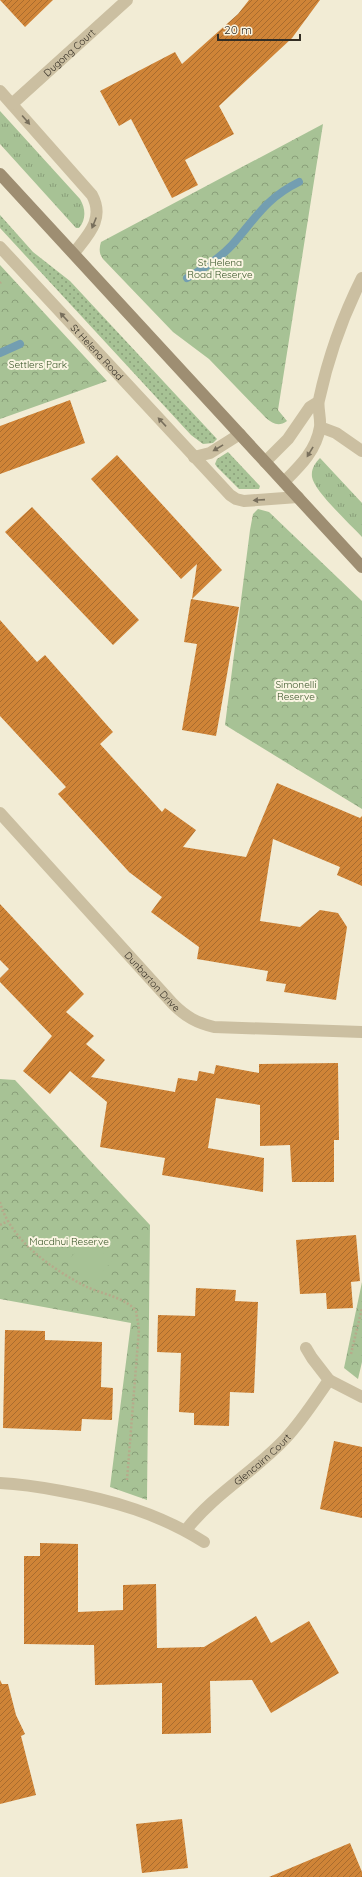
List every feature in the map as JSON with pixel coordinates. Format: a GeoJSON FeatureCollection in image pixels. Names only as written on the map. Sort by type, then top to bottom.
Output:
{"type":"FeatureCollection","features":[{"type":"Feature","properties":{"kind":"main road"},"geometry":{"type":"LineString","coordinates":[[0,174],[362,567]]}},
{"type":"Feature","properties":{"kind":"street","name":"Dugong Court"},"geometry":{"type":"LineString","coordinates":[[12,104],[127,0]]}},
{"type":"Feature","properties":{"kind":"street"},"geometry":{"type":"LineString","coordinates":[[0,91],[92,195],[97,204],[98,213],[95,223],[74,253]]}},
{"type":"Feature","properties":{"kind":"street","name":"St Helena Road"},"geometry":{"type":"LineString","coordinates":[[0,247],[230,495],[236,499],[244,501],[298,497]]}},
{"type":"Feature","properties":{"kind":"street"},"geometry":{"type":"LineString","coordinates":[[284,482],[311,453],[320,427],[320,409],[318,402],[342,325],[362,278]]}},
{"type":"Feature","properties":{"kind":"street"},"geometry":{"type":"LineString","coordinates":[[265,462],[285,442],[310,408],[318,402]]}},
{"type":"Feature","properties":{"kind":"street"},"geometry":{"type":"LineString","coordinates":[[320,427],[336,433],[362,451]]}},
{"type":"Feature","properties":{"kind":"street"},"geometry":{"type":"LineString","coordinates":[[194,457],[210,453],[240,434]]}},
{"type":"Feature","properties":{"kind":"street","name":"Dunbarton Drive"},"geometry":{"type":"LineString","coordinates":[[0,813],[173,1004],[190,1019],[200,1024],[214,1027],[362,1032]]}},
{"type":"Feature","properties":{"kind":"street"},"geometry":{"type":"LineString","coordinates":[[306,1348],[329,1380],[362,1397]]}},
{"type":"Feature","properties":{"kind":"street","name":"Glencairn Court"},"geometry":{"type":"LineString","coordinates":[[186,1530],[210,1502],[285,1439],[329,1380]]}},
{"type":"Feature","properties":{"kind":"street"},"geometry":{"type":"LineString","coordinates":[[0,1483],[35,1486],[97,1498],[123,1505],[186,1530],[204,1542]]}},
{"type":"Feature","properties":{"kind":"path"},"geometry":{"type":"LineString","coordinates":[[0,1202],[8,1221],[26,1243],[55,1268],[85,1286],[126,1302],[136,1312],[139,1329],[127,1480]]}},
{"type":"Feature","properties":{"kind":"path"},"geometry":{"type":"LineString","coordinates":[[0,1225],[8,1221]]}},
{"type":"Feature","properties":{"kind":"path"},"geometry":{"type":"LineString","coordinates":[[351,1354],[362,1308]]}},
{"type":"Feature","properties":{"kind":"green space"},"geometry":{"type":"Polygon","coordinates":[[[0,111],[80,199],[83,207],[84,218],[79,228],[76,228],[0,144],[0,111]]]}},
{"type":"Feature","properties":{"kind":"green space","name":"St Helena Road Reserve"},"geometry":{"type":"Polygon","coordinates":[[[323,124],[278,410],[287,421],[281,424],[276,424],[266,418],[209,359],[173,332],[103,259],[100,253],[100,246],[101,242],[323,124]]]}},
{"type":"Feature","properties":{"kind":"green space"},"geometry":{"type":"Polygon","coordinates":[[[0,215],[33,252],[70,281],[217,439],[213,443],[203,444],[191,435],[0,228],[0,215]]]}},
{"type":"Feature","properties":{"kind":"green space","name":"Settlers Park"},"geometry":{"type":"Polygon","coordinates":[[[0,265],[107,381],[0,419],[0,265]]]}},
{"type":"Feature","properties":{"kind":"green space"},"geometry":{"type":"Polygon","coordinates":[[[228,452],[260,486],[259,489],[239,489],[217,467],[215,464],[217,459],[228,452]]]}},
{"type":"Feature","properties":{"kind":"green space"},"geometry":{"type":"Polygon","coordinates":[[[320,458],[362,503],[362,537],[326,499],[314,483],[312,471],[320,458]]]}},
{"type":"Feature","properties":{"kind":"green space","name":"Simonelli Reserve"},"geometry":{"type":"Polygon","coordinates":[[[258,509],[269,512],[362,601],[362,809],[225,725],[250,530],[253,514],[258,509]]]}},
{"type":"Feature","properties":{"kind":"green space","name":"Macdhui Reserve"},"geometry":{"type":"Polygon","coordinates":[[[0,1079],[15,1080],[150,1225],[147,1500],[110,1487],[131,1323],[0,1299],[0,1079]]]}},
{"type":"Feature","properties":{"kind":"green space"},"geometry":{"type":"Polygon","coordinates":[[[87,1239],[112,1261],[94,1281],[70,1258],[87,1239]]]}},
{"type":"Feature","properties":{"kind":"green space"},"geometry":{"type":"Polygon","coordinates":[[[362,1282],[362,1362],[358,1379],[344,1368],[362,1282]]]}},
{"type":"Feature","properties":{"kind":"building"},"geometry":{"type":"Polygon","coordinates":[[[0,0],[53,0],[25,27],[0,0]]]}},
{"type":"Feature","properties":{"kind":"building"},"geometry":{"type":"Polygon","coordinates":[[[249,0],[320,0],[292,38],[219,106],[234,134],[185,160],[198,185],[172,198],[131,119],[119,126],[100,91],[175,52],[182,64],[238,14],[249,0]]]}},
{"type":"Feature","properties":{"kind":"building"},"geometry":{"type":"Polygon","coordinates":[[[70,400],[85,443],[0,474],[0,426],[70,400]]]}},
{"type":"Feature","properties":{"kind":"building"},"geometry":{"type":"Polygon","coordinates":[[[117,455],[222,570],[192,599],[197,564],[181,579],[91,479],[117,455]]]}},
{"type":"Feature","properties":{"kind":"building"},"geometry":{"type":"Polygon","coordinates":[[[32,507],[139,620],[113,645],[5,532],[32,507]]]}},
{"type":"Feature","properties":{"kind":"building"},"geometry":{"type":"Polygon","coordinates":[[[191,599],[239,607],[216,736],[182,730],[197,644],[184,642],[191,599]]]}},
{"type":"Feature","properties":{"kind":"building"},"geometry":{"type":"Polygon","coordinates":[[[0,620],[37,662],[45,655],[113,732],[100,744],[162,812],[165,808],[196,830],[183,847],[246,857],[277,783],[360,818],[362,816],[362,886],[337,875],[340,867],[273,839],[260,921],[300,927],[320,910],[338,913],[347,927],[336,1000],[284,992],[286,984],[266,981],[268,971],[197,959],[199,947],[151,912],[162,897],[129,872],[58,794],[66,787],[0,716],[0,620]]]}},
{"type":"Feature","properties":{"kind":"building"},"geometry":{"type":"Polygon","coordinates":[[[0,904],[84,994],[66,1012],[94,1036],[86,1044],[105,1060],[91,1077],[175,1092],[178,1078],[197,1081],[199,1071],[214,1074],[216,1065],[259,1073],[259,1064],[338,1063],[339,1140],[334,1140],[334,1182],[292,1182],[290,1145],[260,1146],[260,1105],[216,1098],[208,1148],[264,1158],[263,1192],[162,1175],[165,1158],[100,1147],[107,1102],[70,1071],[50,1094],[23,1071],[52,1036],[0,982],[0,978],[9,969],[0,960],[0,904]]]}},
{"type":"Feature","properties":{"kind":"building"},"geometry":{"type":"Polygon","coordinates":[[[356,1235],[360,1281],[351,1282],[353,1308],[327,1309],[326,1293],[300,1294],[296,1240],[356,1235]]]}},
{"type":"Feature","properties":{"kind":"building"},"geometry":{"type":"Polygon","coordinates":[[[196,1288],[236,1290],[235,1301],[258,1302],[254,1393],[230,1392],[229,1426],[194,1425],[194,1413],[179,1412],[181,1353],[157,1352],[158,1315],[195,1316],[196,1288]]]}},
{"type":"Feature","properties":{"kind":"building"},"geometry":{"type":"Polygon","coordinates":[[[5,1330],[45,1331],[45,1340],[102,1342],[101,1387],[113,1388],[112,1420],[82,1419],[81,1431],[3,1428],[5,1330]]]}},
{"type":"Feature","properties":{"kind":"building"},"geometry":{"type":"Polygon","coordinates":[[[334,1441],[362,1447],[362,1518],[320,1509],[334,1441]]]}},
{"type":"Feature","properties":{"kind":"building"},"geometry":{"type":"Polygon","coordinates":[[[40,1543],[78,1544],[78,1612],[123,1610],[123,1585],[156,1584],[157,1648],[204,1647],[256,1616],[271,1643],[309,1621],[339,1673],[271,1713],[252,1680],[210,1681],[211,1733],[162,1734],[162,1683],[95,1685],[94,1645],[24,1644],[24,1556],[40,1556],[40,1543]]]}},
{"type":"Feature","properties":{"kind":"building"},"geometry":{"type":"Polygon","coordinates":[[[0,1680],[2,1684],[8,1684],[16,1715],[25,1734],[21,1736],[36,1795],[0,1804],[0,1680]]]}},
{"type":"Feature","properties":{"kind":"building"},"geometry":{"type":"Polygon","coordinates":[[[182,1819],[188,1868],[142,1873],[136,1824],[182,1819]]]}},
{"type":"Feature","properties":{"kind":"building"},"geometry":{"type":"Polygon","coordinates":[[[350,1843],[362,1872],[362,1877],[269,1877],[350,1843]]]}},
{"type":"Feature","properties":{"kind":"waterway"},"geometry":{"type":"LineString","coordinates":[[187,278],[222,255],[269,202],[299,182]]}},
{"type":"Feature","properties":{"kind":"waterway"},"geometry":{"type":"LineString","coordinates":[[0,353],[20,344]]}}]}
